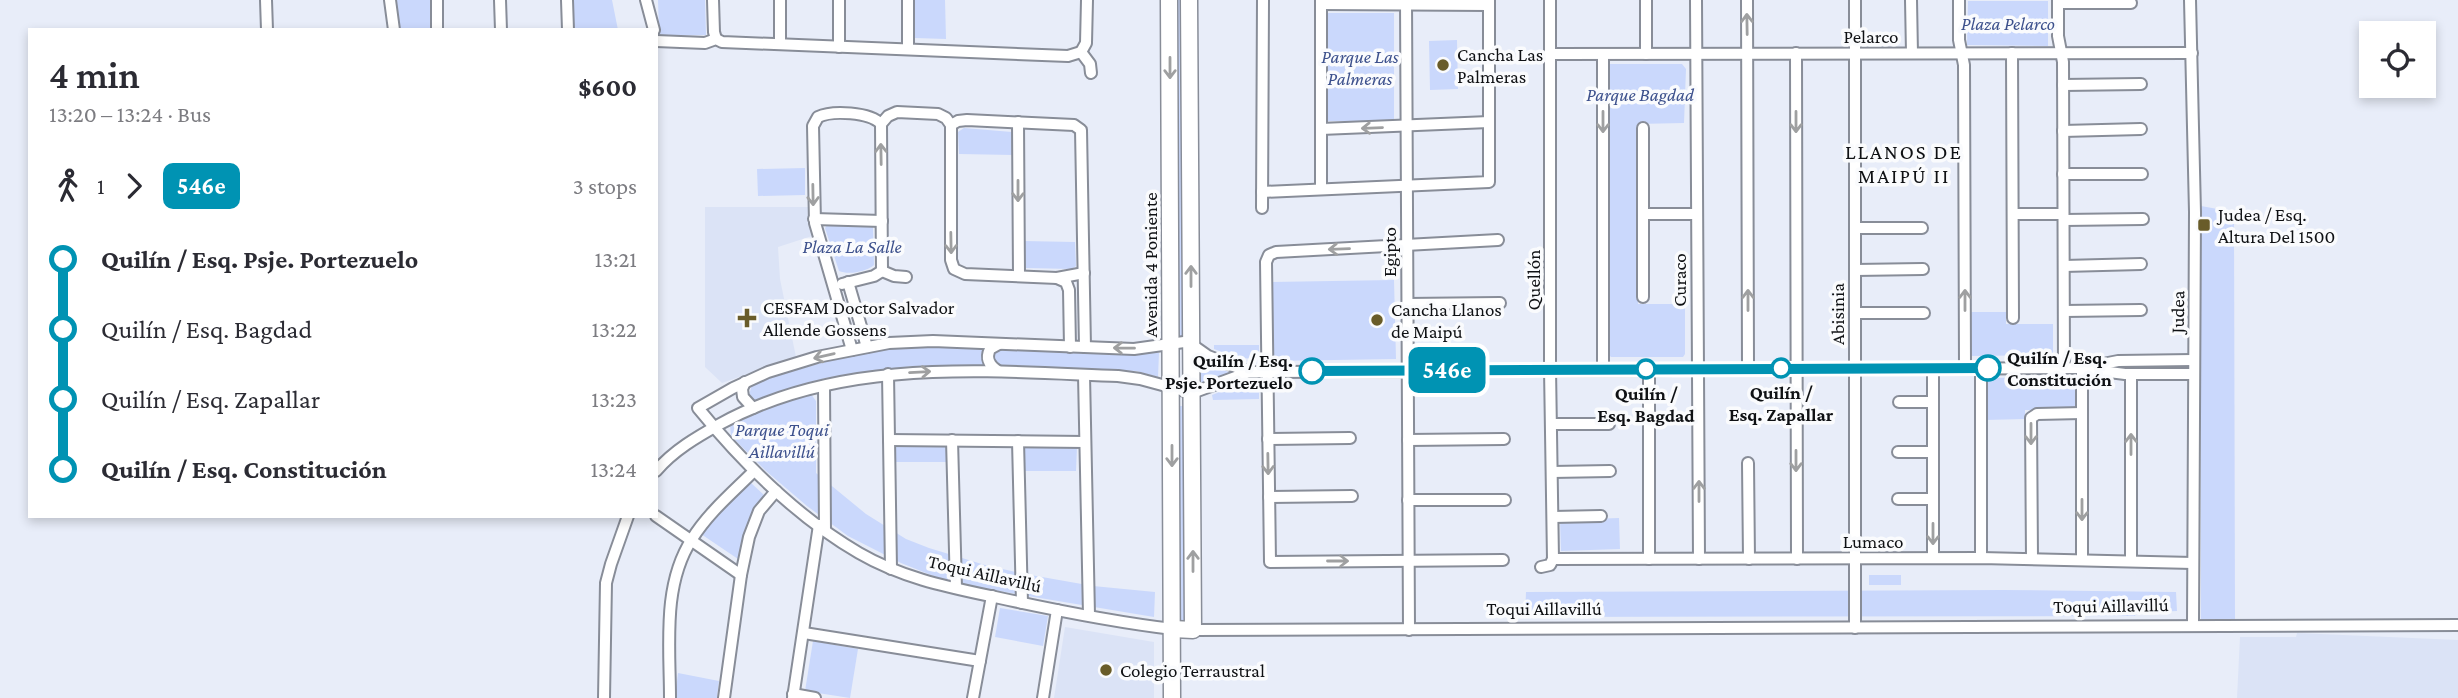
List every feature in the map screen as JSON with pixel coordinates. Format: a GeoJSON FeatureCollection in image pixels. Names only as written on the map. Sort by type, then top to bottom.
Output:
{"type":"FeatureCollection","features":[{"type":"Feature","properties":{"kind":"street"},"geometry":{"type":"LineString","coordinates":[[265,0],[267,28]]}},
{"type":"Feature","properties":{"kind":"street"},"geometry":{"type":"LineString","coordinates":[[390,0],[394,28]]}},
{"type":"Feature","properties":{"kind":"street"},"geometry":{"type":"LineString","coordinates":[[437,28],[438,0]]}},
{"type":"Feature","properties":{"kind":"street"},"geometry":{"type":"LineString","coordinates":[[500,0],[501,28]]}},
{"type":"Feature","properties":{"kind":"street"},"geometry":{"type":"LineString","coordinates":[[567,0],[568,28]]}},
{"type":"Feature","properties":{"kind":"street"},"geometry":{"type":"LineString","coordinates":[[646,0],[653,28]]}},
{"type":"Feature","properties":{"kind":"street"},"geometry":{"type":"LineString","coordinates":[[713,0],[716,39]]}},
{"type":"Feature","properties":{"kind":"street"},"geometry":{"type":"LineString","coordinates":[[780,0],[780,44]]}},
{"type":"Feature","properties":{"kind":"street"},"geometry":{"type":"LineString","coordinates":[[839,0],[839,47]]}},
{"type":"Feature","properties":{"kind":"street"},"geometry":{"type":"LineString","coordinates":[[908,0],[908,49]]}},
{"type":"Feature","properties":{"kind":"street"},"geometry":{"type":"LineString","coordinates":[[658,41],[705,43],[716,39],[722,42],[1068,56],[1081,52],[1086,43],[1087,0]]}},
{"type":"Feature","properties":{"kind":"street","name":"Avenida 4 Poniente"},"geometry":{"type":"LineString","coordinates":[[1169,0],[1172,698]]}},
{"type":"Feature","properties":{"kind":"street"},"geometry":{"type":"LineString","coordinates":[[1189,0],[1194,630]]}},
{"type":"Feature","properties":{"kind":"street"},"geometry":{"type":"LineString","coordinates":[[1262,208],[1263,0]]}},
{"type":"Feature","properties":{"kind":"street","name":"Quellón"},"geometry":{"type":"LineString","coordinates":[[1550,0],[1553,559]]}},
{"type":"Feature","properties":{"kind":"street"},"geometry":{"type":"LineString","coordinates":[[1646,0],[1646,54]]}},
{"type":"Feature","properties":{"kind":"street","name":"Curaco"},"geometry":{"type":"LineString","coordinates":[[1696,0],[1699,559]]}},
{"type":"Feature","properties":{"kind":"street"},"geometry":{"type":"LineString","coordinates":[[1747,0],[1748,368]]}},
{"type":"Feature","properties":{"kind":"street","name":"Abisinia"},"geometry":{"type":"LineString","coordinates":[[1855,0],[1855,628]]}},
{"type":"Feature","properties":{"kind":"street"},"geometry":{"type":"LineString","coordinates":[[1911,0],[1912,53]]}},
{"type":"Feature","properties":{"kind":"street"},"geometry":{"type":"LineString","coordinates":[[1959,0],[1964,65],[1965,368]]}},
{"type":"Feature","properties":{"kind":"street","name":"Judea"},"geometry":{"type":"LineString","coordinates":[[2190,0],[2195,200],[2193,625]]}},
{"type":"Feature","properties":{"kind":"street"},"geometry":{"type":"LineString","coordinates":[[2064,368],[2063,85],[2057,36],[2058,1],[2131,3]]}},
{"type":"Feature","properties":{"kind":"street"},"geometry":{"type":"LineString","coordinates":[[1262,192],[1489,182],[1489,3],[1321,2],[1321,188]]}},
{"type":"Feature","properties":{"kind":"street","name":"Egipto"},"geometry":{"type":"LineString","coordinates":[[1406,2],[1409,630]]}},
{"type":"Feature","properties":{"kind":"street"},"geometry":{"type":"LineString","coordinates":[[1081,52],[1090,64],[1091,74]]}},
{"type":"Feature","properties":{"kind":"street"},"geometry":{"type":"LineString","coordinates":[[1796,53],[1797,559]]}},
{"type":"Feature","properties":{"kind":"street"},"geometry":{"type":"LineString","coordinates":[[2012,53],[2013,318]]}},
{"type":"Feature","properties":{"kind":"street","name":"Pelarco"},"geometry":{"type":"LineString","coordinates":[[1550,54],[2192,53]]}},
{"type":"Feature","properties":{"kind":"street"},"geometry":{"type":"LineString","coordinates":[[1603,54],[1604,369]]}},
{"type":"Feature","properties":{"kind":"street"},"geometry":{"type":"LineString","coordinates":[[2063,85],[2141,84]]}},
{"type":"Feature","properties":{"kind":"street"},"geometry":{"type":"LineString","coordinates":[[882,271],[881,124],[888,116],[897,112],[938,114],[946,118],[951,125],[952,264],[957,272],[1057,278],[1084,273]]}},
{"type":"Feature","properties":{"kind":"street"},"geometry":{"type":"LineString","coordinates":[[852,350],[814,219],[813,126],[818,117],[826,114],[869,115],[881,124]]}},
{"type":"Feature","properties":{"kind":"street"},"geometry":{"type":"LineString","coordinates":[[951,125],[967,120],[1018,122],[1077,127],[1083,136],[1085,347]]}},
{"type":"Feature","properties":{"kind":"street"},"geometry":{"type":"LineString","coordinates":[[1018,122],[1018,276]]}},
{"type":"Feature","properties":{"kind":"street"},"geometry":{"type":"LineString","coordinates":[[1321,130],[1489,122]]}},
{"type":"Feature","properties":{"kind":"street"},"geometry":{"type":"LineString","coordinates":[[1643,128],[1643,297]]}},
{"type":"Feature","properties":{"kind":"street"},"geometry":{"type":"LineString","coordinates":[[2063,131],[2141,129]]}},
{"type":"Feature","properties":{"kind":"street"},"geometry":{"type":"LineString","coordinates":[[2063,174],[2142,174]]}},
{"type":"Feature","properties":{"kind":"street"},"geometry":{"type":"LineString","coordinates":[[1643,214],[1696,214]]}},
{"type":"Feature","properties":{"kind":"street"},"geometry":{"type":"LineString","coordinates":[[2013,214],[2143,219]]}},
{"type":"Feature","properties":{"kind":"street"},"geometry":{"type":"LineString","coordinates":[[814,219],[882,221]]}},
{"type":"Feature","properties":{"kind":"street"},"geometry":{"type":"LineString","coordinates":[[1855,228],[1922,228]]}},
{"type":"Feature","properties":{"kind":"street"},"geometry":{"type":"LineString","coordinates":[[1497,240],[1276,252],[1269,255],[1266,262],[1270,562],[1503,560]]}},
{"type":"Feature","properties":{"kind":"street"},"geometry":{"type":"LineString","coordinates":[[2064,266],[2141,264]]}},
{"type":"Feature","properties":{"kind":"street"},"geometry":{"type":"LineString","coordinates":[[1855,270],[1923,269]]}},
{"type":"Feature","properties":{"kind":"street"},"geometry":{"type":"LineString","coordinates":[[882,271],[894,276],[906,276]]}},
{"type":"Feature","properties":{"kind":"street"},"geometry":{"type":"LineString","coordinates":[[833,286],[874,276],[882,271]]}},
{"type":"Feature","properties":{"kind":"street"},"geometry":{"type":"LineString","coordinates":[[1057,278],[1066,282],[1069,290],[1070,347]]}},
{"type":"Feature","properties":{"kind":"street"},"geometry":{"type":"LineString","coordinates":[[848,282],[866,347]]}},
{"type":"Feature","properties":{"kind":"street"},"geometry":{"type":"LineString","coordinates":[[1407,304],[1500,303]]}},
{"type":"Feature","properties":{"kind":"street"},"geometry":{"type":"LineString","coordinates":[[2064,311],[2141,310]]}},
{"type":"Feature","properties":{"kind":"street"},"geometry":{"type":"LineString","coordinates":[[1855,313],[1924,313]]}},
{"type":"Feature","properties":{"kind":"street"},"geometry":{"type":"LineString","coordinates":[[753,408],[743,397],[742,389],[746,382],[793,364],[866,347],[909,341],[1135,349],[1171,343],[1191,344],[1208,356],[1250,372]]}},
{"type":"Feature","properties":{"kind":"street"},"geometry":{"type":"LineString","coordinates":[[998,371],[991,366],[988,358],[990,349],[999,344]]}},
{"type":"Feature","properties":{"kind":"street"},"geometry":{"type":"LineString","coordinates":[[2082,368],[2118,361],[2193,360]]}},
{"type":"Feature","properties":{"kind":"street"},"geometry":{"type":"LineString","coordinates":[[1933,368],[1933,558]]}},
{"type":"Feature","properties":{"kind":"street"},"geometry":{"type":"LineString","coordinates":[[1981,368],[1981,558]]}},
{"type":"Feature","properties":{"kind":"street"},"geometry":{"type":"LineString","coordinates":[[2082,368],[2082,560]]}},
{"type":"Feature","properties":{"kind":"street"},"geometry":{"type":"LineString","coordinates":[[658,469],[673,454],[714,427],[753,408],[802,391],[888,374],[998,371],[1084,374],[1130,377],[1192,393],[1250,372],[2082,368],[2131,375],[2193,374]]}},
{"type":"Feature","properties":{"kind":"street"},"geometry":{"type":"LineString","coordinates":[[1649,369],[1649,559]]}},
{"type":"Feature","properties":{"kind":"street"},"geometry":{"type":"LineString","coordinates":[[888,374],[891,569]]}},
{"type":"Feature","properties":{"kind":"street"},"geometry":{"type":"LineString","coordinates":[[1084,374],[1088,615]]}},
{"type":"Feature","properties":{"kind":"street"},"geometry":{"type":"LineString","coordinates":[[2131,375],[2131,561]]}},
{"type":"Feature","properties":{"kind":"street","name":"Toqui Aillavillú"},"geometry":{"type":"LineString","coordinates":[[746,382],[698,408],[754,471],[776,491],[858,553],[917,579],[1057,610],[1173,629],[2458,625]]}},
{"type":"Feature","properties":{"kind":"street"},"geometry":{"type":"LineString","coordinates":[[815,698],[793,696],[822,527],[824,386]]}},
{"type":"Feature","properties":{"kind":"street"},"geometry":{"type":"LineString","coordinates":[[1899,402],[1933,402]]}},
{"type":"Feature","properties":{"kind":"street"},"geometry":{"type":"LineString","coordinates":[[2032,559],[2031,418],[2037,414],[2082,414]]}},
{"type":"Feature","properties":{"kind":"street"},"geometry":{"type":"LineString","coordinates":[[1551,424],[1609,424]]}},
{"type":"Feature","properties":{"kind":"street"},"geometry":{"type":"LineString","coordinates":[[1268,439],[1350,438]]}},
{"type":"Feature","properties":{"kind":"street"},"geometry":{"type":"LineString","coordinates":[[1408,440],[1504,439]]}},
{"type":"Feature","properties":{"kind":"street"},"geometry":{"type":"LineString","coordinates":[[889,440],[1085,442]]}},
{"type":"Feature","properties":{"kind":"street"},"geometry":{"type":"LineString","coordinates":[[953,440],[956,588]]}},
{"type":"Feature","properties":{"kind":"street"},"geometry":{"type":"LineString","coordinates":[[1018,441],[1022,603]]}},
{"type":"Feature","properties":{"kind":"street"},"geometry":{"type":"LineString","coordinates":[[1898,452],[1933,452]]}},
{"type":"Feature","properties":{"kind":"street"},"geometry":{"type":"LineString","coordinates":[[1748,463],[1749,559]]}},
{"type":"Feature","properties":{"kind":"street"},"geometry":{"type":"LineString","coordinates":[[670,698],[671,608],[677,575],[691,539],[754,471]]}},
{"type":"Feature","properties":{"kind":"street"},"geometry":{"type":"LineString","coordinates":[[1552,472],[1609,471]]}},
{"type":"Feature","properties":{"kind":"street"},"geometry":{"type":"LineString","coordinates":[[724,698],[741,575],[752,525],[776,491]]}},
{"type":"Feature","properties":{"kind":"street"},"geometry":{"type":"LineString","coordinates":[[1269,497],[1352,496]]}},
{"type":"Feature","properties":{"kind":"street"},"geometry":{"type":"LineString","coordinates":[[1898,499],[1933,499]]}},
{"type":"Feature","properties":{"kind":"street"},"geometry":{"type":"LineString","coordinates":[[1408,500],[1505,500]]}},
{"type":"Feature","properties":{"kind":"street"},"geometry":{"type":"LineString","coordinates":[[1553,517],[1601,516]]}},
{"type":"Feature","properties":{"kind":"street"},"geometry":{"type":"LineString","coordinates":[[658,517],[741,575]]}},
{"type":"Feature","properties":{"kind":"street"},"geometry":{"type":"LineString","coordinates":[[604,698],[606,583],[627,518]]}},
{"type":"Feature","properties":{"kind":"street","name":"Lumaco"},"geometry":{"type":"LineString","coordinates":[[1553,559],[1981,558],[2193,563]]}},
{"type":"Feature","properties":{"kind":"street"},"geometry":{"type":"LineString","coordinates":[[1541,567],[1548,566],[1553,559]]}},
{"type":"Feature","properties":{"kind":"street"},"geometry":{"type":"LineString","coordinates":[[974,698],[992,596]]}},
{"type":"Feature","properties":{"kind":"street"},"geometry":{"type":"LineString","coordinates":[[1043,698],[1057,610]]}},
{"type":"Feature","properties":{"kind":"street"},"geometry":{"type":"LineString","coordinates":[[804,634],[980,661]]}},
{"type":"Feature","properties":{"kind":"shaded area","name":"CESFAM Doctor Salvador Allende Gossens"},"geometry":{"type":"Polygon","coordinates":[[[705,207],[808,207],[812,236],[778,247],[780,279],[796,357],[722,383],[705,367],[705,207]]]}},
{"type":"Feature","properties":{"kind":"shaded area","name":"Colegio Terraustral"},"geometry":{"type":"Polygon","coordinates":[[[1065,627],[1154,642],[1154,698],[1054,698],[1065,627]]]}},
{"type":"Feature","properties":{"kind":"shaded area"},"geometry":{"type":"Polygon","coordinates":[[[2297,633],[2458,640],[2458,698],[2237,698],[2240,637],[2296,637],[2297,633]]]}},
{"type":"Feature","properties":{"kind":"green space"},"geometry":{"type":"Polygon","coordinates":[[[394,0],[433,0],[431,28],[398,28],[394,0]]]}},
{"type":"Feature","properties":{"kind":"green space"},"geometry":{"type":"Polygon","coordinates":[[[571,0],[612,0],[618,28],[572,28],[571,0]]]}},
{"type":"Feature","properties":{"kind":"green space"},"geometry":{"type":"Polygon","coordinates":[[[658,0],[705,0],[706,35],[659,36],[658,0]]]}},
{"type":"Feature","properties":{"kind":"green space"},"geometry":{"type":"Polygon","coordinates":[[[915,0],[945,0],[946,39],[915,38],[915,0]]]}},
{"type":"Feature","properties":{"kind":"green space"},"geometry":{"type":"Polygon","coordinates":[[[1174,0],[1184,0],[1186,339],[1176,339],[1174,0]]]}},
{"type":"Feature","properties":{"kind":"green space","name":"Plaza Pelarco"},"geometry":{"type":"Polygon","coordinates":[[[1968,1],[2048,1],[2048,46],[1967,45],[1968,1]]]}},
{"type":"Feature","properties":{"kind":"green space","name":"Parque Las Palmeras"},"geometry":{"type":"Polygon","coordinates":[[[1326,13],[1394,13],[1394,121],[1326,121],[1326,13]]]}},
{"type":"Feature","properties":{"kind":"green space","name":"Cancha Las Palmeras"},"geometry":{"type":"Polygon","coordinates":[[[1457,40],[1458,89],[1430,90],[1429,41],[1457,40]]]}},
{"type":"Feature","properties":{"kind":"green space","name":"Parque Bagdad"},"geometry":{"type":"Polygon","coordinates":[[[1608,64],[1682,64],[1686,69],[1684,123],[1637,124],[1638,304],[1685,304],[1683,357],[1611,357],[1607,353],[1608,64]]]}},
{"type":"Feature","properties":{"kind":"green space"},"geometry":{"type":"Polygon","coordinates":[[[964,128],[1012,132],[1013,155],[959,154],[958,132],[964,128]]]}},
{"type":"Feature","properties":{"kind":"green space"},"geometry":{"type":"Polygon","coordinates":[[[805,168],[805,195],[758,196],[757,169],[805,168]]]}},
{"type":"Feature","properties":{"kind":"green space"},"geometry":{"type":"Polygon","coordinates":[[[2201,206],[2234,212],[2235,622],[2201,622],[2201,206]]]}},
{"type":"Feature","properties":{"kind":"green space","name":"Plaza La Salle"},"geometry":{"type":"Polygon","coordinates":[[[827,225],[873,227],[874,265],[857,272],[839,271],[825,228],[827,225]]]}},
{"type":"Feature","properties":{"kind":"green space"},"geometry":{"type":"Polygon","coordinates":[[[1023,241],[1075,242],[1076,266],[1072,269],[1026,268],[1022,265],[1023,241]]]}},
{"type":"Feature","properties":{"kind":"green space"},"geometry":{"type":"Polygon","coordinates":[[[1394,280],[1396,359],[1272,361],[1271,282],[1394,280]]]}},
{"type":"Feature","properties":{"kind":"green space"},"geometry":{"type":"Polygon","coordinates":[[[1968,312],[2006,312],[2006,324],[2053,324],[2053,355],[1968,356],[1968,312]]]}},
{"type":"Feature","properties":{"kind":"green space"},"geometry":{"type":"Polygon","coordinates":[[[1214,345],[1259,345],[1259,359],[1238,358],[1214,349],[1214,345]]]}},
{"type":"Feature","properties":{"kind":"green space"},"geometry":{"type":"Polygon","coordinates":[[[929,346],[1142,354],[1154,350],[1159,353],[1158,377],[1136,371],[913,366],[825,378],[752,402],[748,399],[752,384],[796,370],[861,354],[929,346]]]}},
{"type":"Feature","properties":{"kind":"green space"},"geometry":{"type":"Polygon","coordinates":[[[1200,361],[1231,373],[1201,386],[1200,361]]]}},
{"type":"Feature","properties":{"kind":"green space"},"geometry":{"type":"Polygon","coordinates":[[[2128,363],[2184,364],[2184,370],[2099,368],[2128,363]]]}},
{"type":"Feature","properties":{"kind":"green space"},"geometry":{"type":"Polygon","coordinates":[[[2078,377],[2078,410],[2025,410],[2025,419],[1985,420],[1985,378],[2078,377]]]}},
{"type":"Feature","properties":{"kind":"green space"},"geometry":{"type":"Polygon","coordinates":[[[1242,383],[1259,383],[1259,399],[1213,400],[1212,395],[1242,383]]]}},
{"type":"Feature","properties":{"kind":"green space","name":"Parque Toqui Aillavillú"},"geometry":{"type":"Polygon","coordinates":[[[811,394],[816,401],[816,473],[866,514],[906,539],[985,565],[1093,586],[1155,592],[1154,617],[951,583],[901,563],[848,536],[766,471],[731,436],[730,425],[811,394]]]}},
{"type":"Feature","properties":{"kind":"green space"},"geometry":{"type":"Polygon","coordinates":[[[1177,406],[1187,406],[1187,625],[1179,624],[1177,406]]]}},
{"type":"Feature","properties":{"kind":"green space"},"geometry":{"type":"Polygon","coordinates":[[[893,443],[946,443],[946,462],[893,462],[893,443]]]}},
{"type":"Feature","properties":{"kind":"green space"},"geometry":{"type":"Polygon","coordinates":[[[1023,446],[1077,447],[1076,471],[1023,471],[1023,446]]]}},
{"type":"Feature","properties":{"kind":"green space"},"geometry":{"type":"Polygon","coordinates":[[[751,483],[764,495],[750,519],[741,561],[701,534],[728,502],[751,483]]]}},
{"type":"Feature","properties":{"kind":"green space"},"geometry":{"type":"Polygon","coordinates":[[[1619,518],[1620,549],[1561,551],[1560,520],[1619,518]]]}},
{"type":"Feature","properties":{"kind":"green space"},"geometry":{"type":"Polygon","coordinates":[[[1869,575],[1901,575],[1901,585],[1869,585],[1869,575]]]}},
{"type":"Feature","properties":{"kind":"green space"},"geometry":{"type":"Polygon","coordinates":[[[1526,592],[2176,592],[2177,611],[2136,613],[2135,616],[1525,617],[1526,592]]]}},
{"type":"Feature","properties":{"kind":"green space"},"geometry":{"type":"Polygon","coordinates":[[[1000,608],[1048,616],[1043,646],[995,637],[1000,608]]]}},
{"type":"Feature","properties":{"kind":"green space"},"geometry":{"type":"Polygon","coordinates":[[[813,641],[858,649],[850,698],[805,691],[813,641]]]}},
{"type":"Feature","properties":{"kind":"green space"},"geometry":{"type":"Polygon","coordinates":[[[678,673],[719,681],[717,698],[675,698],[678,673]]]}},
{"type":"Feature","properties":{"kind":"bus line","name":"546e"},"geometry":{"type":"LineString","coordinates":[[1312,371],[1988,368]]}},
{"type":"Feature","properties":{"kind":"place","name":"Cancha Las Palmeras"},"geometry":{"type":"Point","coordinates":[1443,65]}},
{"type":"Feature","properties":{"kind":"place","name":"Judea / Esq. Altura Del 1500"},"geometry":{"type":"Point","coordinates":[2204,225]}},
{"type":"Feature","properties":{"kind":"place","name":"CESFAM Doctor Salvador Allende Gossens"},"geometry":{"type":"Point","coordinates":[747,318]}},
{"type":"Feature","properties":{"kind":"place","name":"Cancha Llanos de Maipú"},"geometry":{"type":"Point","coordinates":[1377,320]}},
{"type":"Feature","properties":{"kind":"place","name":"Quilín / Esq. Zapallar"},"geometry":{"type":"Point","coordinates":[1781,368]}},
{"type":"Feature","properties":{"kind":"place","name":"Quilín / Esq. Constitución"},"geometry":{"type":"Point","coordinates":[1988,368]}},
{"type":"Feature","properties":{"kind":"place","name":"Quilín / Esq. Bagdad"},"geometry":{"type":"Point","coordinates":[1646,369]}},
{"type":"Feature","properties":{"kind":"place","name":"Quilín / Esq. Psje. Portezuelo"},"geometry":{"type":"Point","coordinates":[1312,371]}},
{"type":"Feature","properties":{"kind":"place","name":"Colegio Terraustral"},"geometry":{"type":"Point","coordinates":[1106,670]}},
{"type":"Feature","properties":{"kind":"district","name":"LLANOS DE MAIPÚ II"},"geometry":{"type":"Point","coordinates":[1904,164]}}]}
